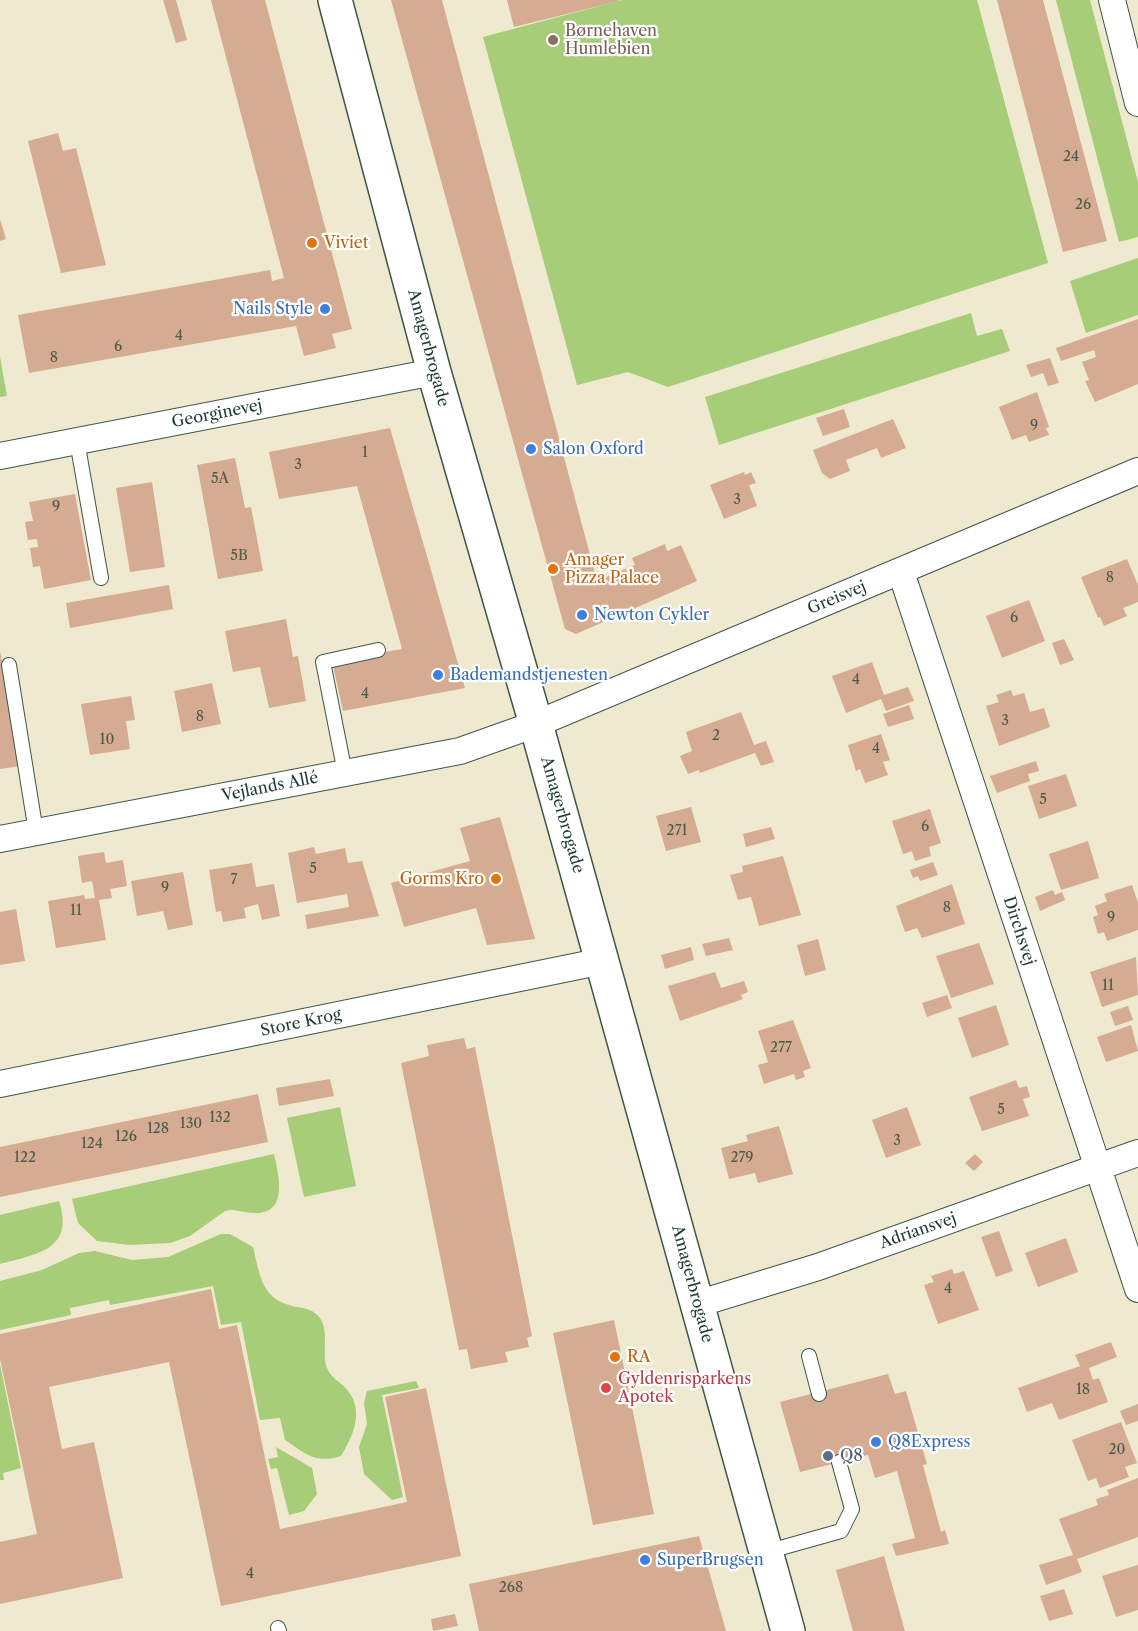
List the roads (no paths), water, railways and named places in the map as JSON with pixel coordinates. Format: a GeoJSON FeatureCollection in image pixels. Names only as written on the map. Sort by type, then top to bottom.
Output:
{"type":"FeatureCollection","features":[{"type":"Feature","properties":{"kind":"street","name":"Amagerbrogade"},"geometry":{"type":"LineString","coordinates":[[335,0],[434,372],[603,961],[788,1631]]}},
{"type":"Feature","properties":{"kind":"street"},"geometry":{"type":"LineString","coordinates":[[1112,0],[1138,103]]}},
{"type":"Feature","properties":{"kind":"street","name":"Georginevej"},"geometry":{"type":"LineString","coordinates":[[0,456],[434,372]]}},
{"type":"Feature","properties":{"kind":"street","name":"Greisvej"},"geometry":{"type":"LineString","coordinates":[[536,724],[1138,471]]}},
{"type":"Feature","properties":{"kind":"street","name":"Dirchsvej"},"geometry":{"type":"LineString","coordinates":[[901,572],[1100,1167],[1138,1289]]}},
{"type":"Feature","properties":{"kind":"street","name":"Vejlands Allé"},"geometry":{"type":"LineString","coordinates":[[0,839],[460,751],[536,724]]}},
{"type":"Feature","properties":{"kind":"street","name":"Store Krog"},"geometry":{"type":"LineString","coordinates":[[0,1084],[603,961]]}},
{"type":"Feature","properties":{"kind":"street","name":"Adriansvej"},"geometry":{"type":"LineString","coordinates":[[697,1304],[818,1267],[1138,1153]]}},
{"type":"Feature","properties":{"kind":"lane"},"geometry":{"type":"LineString","coordinates":[[77,441],[101,578]]}},
{"type":"Feature","properties":{"kind":"lane"},"geometry":{"type":"LineString","coordinates":[[345,773],[323,662],[378,650]]}},
{"type":"Feature","properties":{"kind":"lane"},"geometry":{"type":"LineString","coordinates":[[9,665],[36,832]]}},
{"type":"Feature","properties":{"kind":"lane"},"geometry":{"type":"LineString","coordinates":[[809,1356],[819,1394]]}},
{"type":"Feature","properties":{"kind":"lane"},"geometry":{"type":"LineString","coordinates":[[766,1552],[841,1531],[852,1509],[839,1462]]}},
{"type":"Feature","properties":{"kind":"place","name":"Børnehaven Humlebien"},"geometry":{"type":"Point","coordinates":[553,40]}},
{"type":"Feature","properties":{"kind":"place","name":"Viviet"},"geometry":{"type":"Point","coordinates":[312,243]}},
{"type":"Feature","properties":{"kind":"place","name":"Nails Style"},"geometry":{"type":"Point","coordinates":[325,309]}},
{"type":"Feature","properties":{"kind":"place","name":"Salon Oxford"},"geometry":{"type":"Point","coordinates":[531,449]}},
{"type":"Feature","properties":{"kind":"place","name":"Amager Pizza Palace"},"geometry":{"type":"Point","coordinates":[553,569]}},
{"type":"Feature","properties":{"kind":"place","name":"Newton Cykler"},"geometry":{"type":"Point","coordinates":[582,615]}},
{"type":"Feature","properties":{"kind":"place","name":"Bademandstjenesten"},"geometry":{"type":"Point","coordinates":[438,675]}},
{"type":"Feature","properties":{"kind":"place","name":"Gorms Kro"},"geometry":{"type":"Point","coordinates":[496,879]}},
{"type":"Feature","properties":{"kind":"place","name":"RA"},"geometry":{"type":"Point","coordinates":[615,1357]}},
{"type":"Feature","properties":{"kind":"place","name":"Gyldenrisparkens Apotek"},"geometry":{"type":"Point","coordinates":[606,1388]}},
{"type":"Feature","properties":{"kind":"place","name":"Q8Express"},"geometry":{"type":"Point","coordinates":[876,1442]}},
{"type":"Feature","properties":{"kind":"place","name":"Q8"},"geometry":{"type":"Point","coordinates":[828,1456]}},
{"type":"Feature","properties":{"kind":"place","name":"SuperBrugsen"},"geometry":{"type":"Point","coordinates":[645,1560]}}]}
